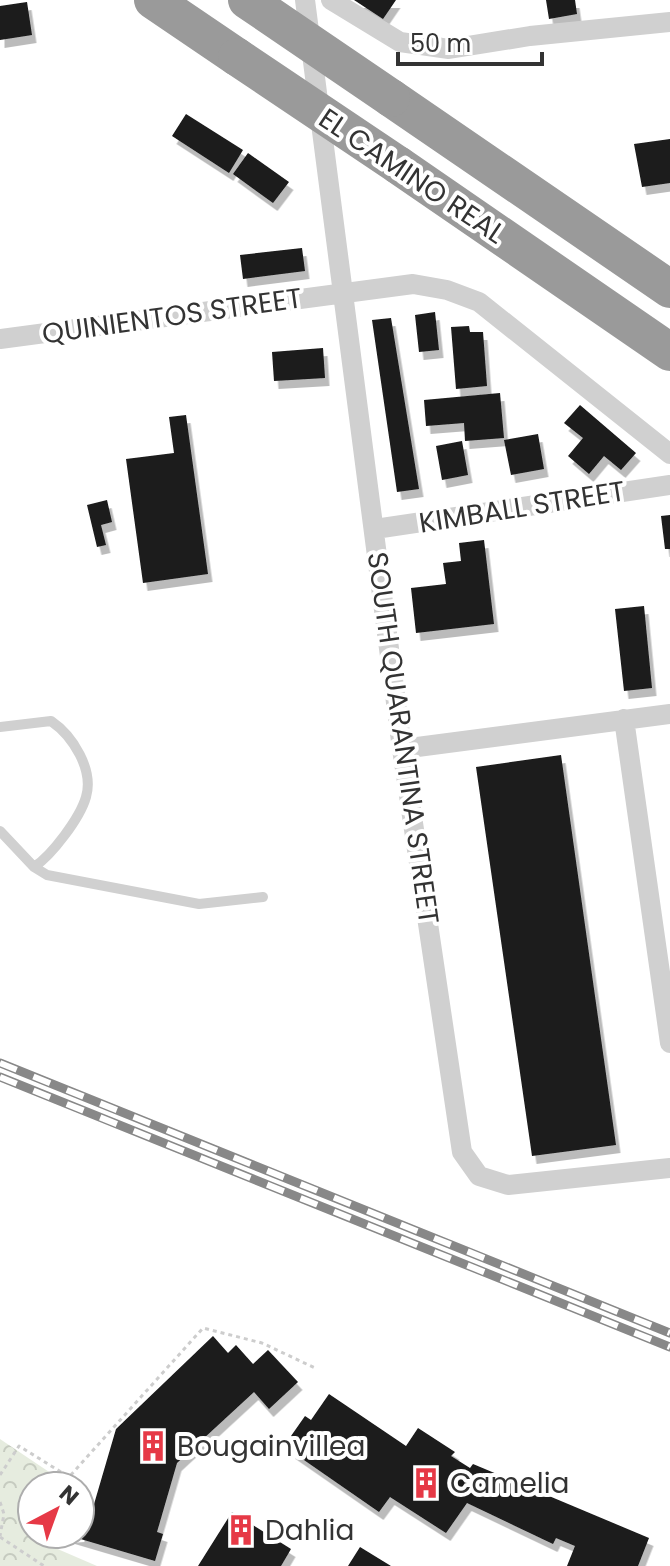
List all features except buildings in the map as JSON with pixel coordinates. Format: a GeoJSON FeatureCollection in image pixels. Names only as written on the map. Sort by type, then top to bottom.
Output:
{"type":"FeatureCollection","features":[{"type":"Feature","properties":{"kind":"highway","name":"EL CAMINO REAL"},"geometry":{"type":"LineString","coordinates":[[153,0],[670,352]]}},
{"type":"Feature","properties":{"kind":"highway","name":"EL CAMINO REAL"},"geometry":{"type":"LineString","coordinates":[[247,0],[670,289]]}},
{"type":"Feature","properties":{"kind":"street","name":"SOUTH QUARANTINA STREET"},"geometry":{"type":"LineString","coordinates":[[305,0],[402,749],[459,1143],[466,1161],[479,1176],[508,1185],[670,1168]]}},
{"type":"Feature","properties":{"kind":"street"},"geometry":{"type":"LineString","coordinates":[[331,0],[400,42],[449,49],[670,22]]}},
{"type":"Feature","properties":{"kind":"street","name":"QUINIENTOS STREET"},"geometry":{"type":"LineString","coordinates":[[0,339],[413,284],[447,290],[479,302],[670,454]]}},
{"type":"Feature","properties":{"kind":"street","name":"KIMBALL STREET"},"geometry":{"type":"LineString","coordinates":[[375,529],[670,485]]}},
{"type":"Feature","properties":{"kind":"street"},"geometry":{"type":"LineString","coordinates":[[402,749],[670,714]]}},
{"type":"Feature","properties":{"kind":"street"},"geometry":{"type":"LineString","coordinates":[[624,719],[670,1043]]}},
{"type":"Feature","properties":{"kind":"lane"},"geometry":{"type":"LineString","coordinates":[[0,727],[51,721],[59,726],[80,754],[87,797],[55,849],[34,867]]}},
{"type":"Feature","properties":{"kind":"lane"},"geometry":{"type":"LineString","coordinates":[[0,831],[34,867],[62,878],[199,904],[263,897]]}},
{"type":"Feature","properties":{"kind":"path"},"geometry":{"type":"LineString","coordinates":[[0,1475],[19,1446],[69,1477],[203,1328],[262,1343],[315,1368]]}},
{"type":"Feature","properties":{"kind":"path"},"geometry":{"type":"LineString","coordinates":[[0,1502],[4,1514],[0,1537],[44,1566]]}},
{"type":"Feature","properties":{"kind":"green space"},"geometry":{"type":"Polygon","coordinates":[[[0,1439],[46,1470],[16,1470],[16,1550],[60,1550],[97,1566],[0,1566],[0,1439]]]}},
{"type":"Feature","properties":{"kind":"railway"},"geometry":{"type":"LineString","coordinates":[[0,1063],[670,1333]]}},
{"type":"Feature","properties":{"kind":"railway"},"geometry":{"type":"LineString","coordinates":[[0,1077],[670,1347]]}},
{"type":"Feature","properties":{"kind":"place","name":"Bougainvillea"},"geometry":{"type":"Point","coordinates":[153,1446]}},
{"type":"Feature","properties":{"kind":"place","name":"Camelia"},"geometry":{"type":"Point","coordinates":[426,1483]}},
{"type":"Feature","properties":{"kind":"place","name":"Dahlia"},"geometry":{"type":"Point","coordinates":[241,1530]}}]}
